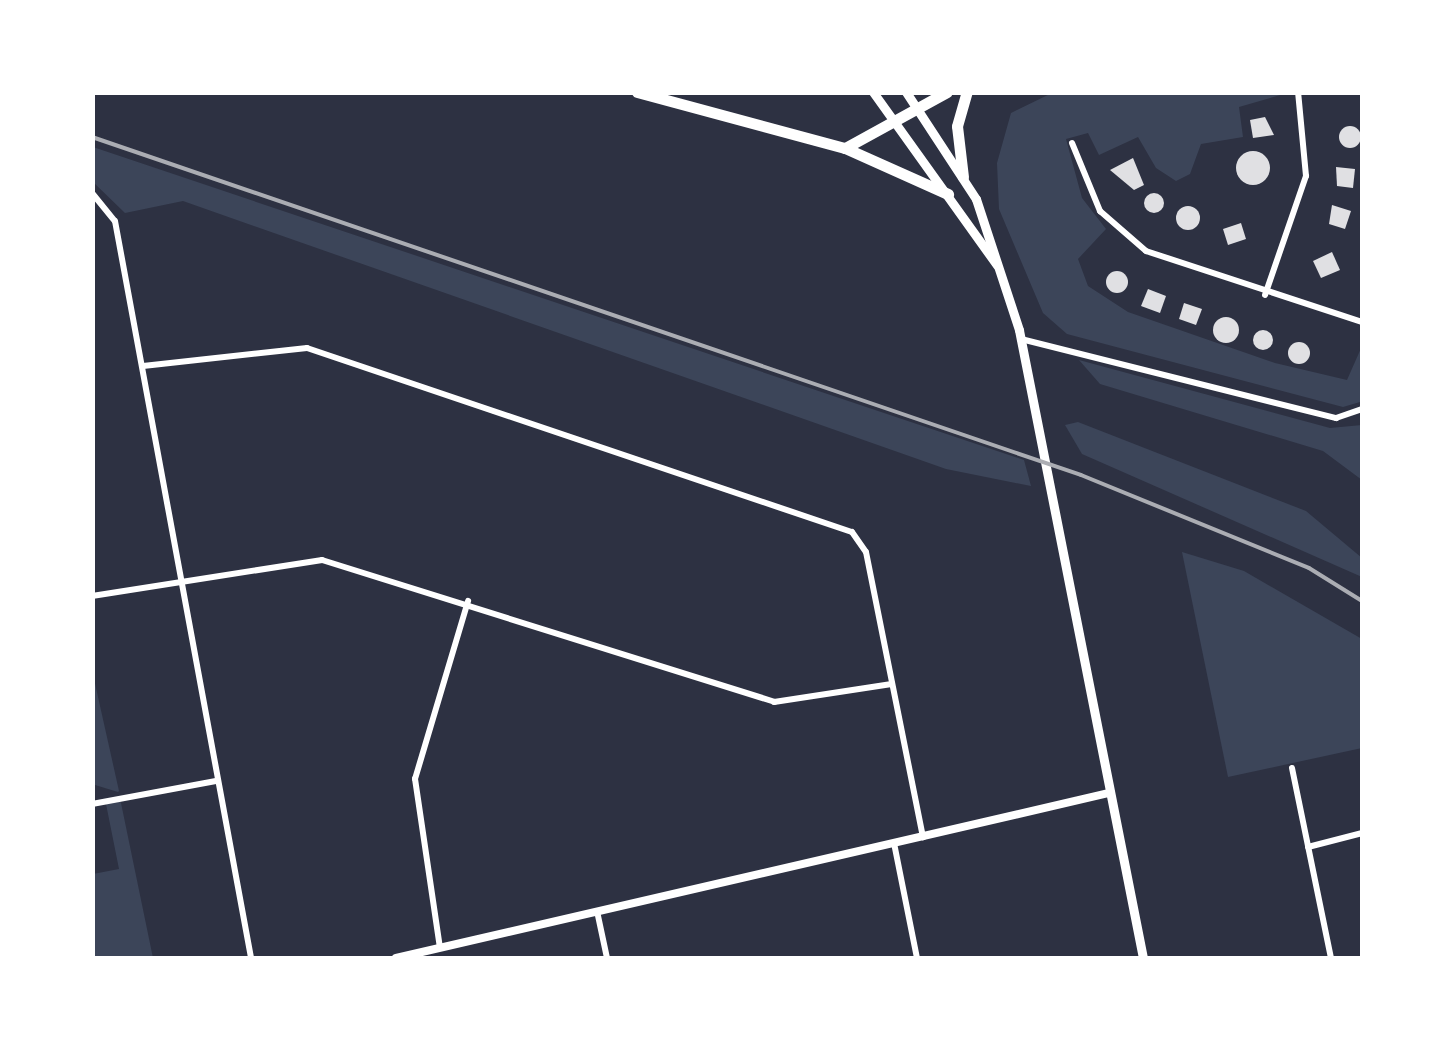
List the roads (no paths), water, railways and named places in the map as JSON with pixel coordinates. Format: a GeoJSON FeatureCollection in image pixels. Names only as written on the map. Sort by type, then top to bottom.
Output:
{"type":"FeatureCollection","features":[{"type":"Feature","properties":{"kind":"highway"},"geometry":{"type":"LineString","coordinates":[[637,92],[845,148],[948,194]]}},
{"type":"Feature","properties":{"kind":"highway"},"geometry":{"type":"LineString","coordinates":[[845,148],[947,92]]}},
{"type":"Feature","properties":{"kind":"highway"},"geometry":{"type":"LineString","coordinates":[[962,177],[957,126],[968,92]]}},
{"type":"Feature","properties":{"kind":"main road"},"geometry":{"type":"LineString","coordinates":[[874,92],[999,268]]}},
{"type":"Feature","properties":{"kind":"main road"},"geometry":{"type":"LineString","coordinates":[[906,92],[962,177],[999,268],[1021,339],[1143,958]]}},
{"type":"Feature","properties":{"kind":"street"},"geometry":{"type":"LineString","coordinates":[[1264,295],[1306,176],[1298,92]]}},
{"type":"Feature","properties":{"kind":"street"},"geometry":{"type":"LineString","coordinates":[[1072,143],[1100,210],[1130,240],[1264,295],[1362,322]]}},
{"type":"Feature","properties":{"kind":"street"},"geometry":{"type":"LineString","coordinates":[[92,193],[116,221],[250,958]]}},
{"type":"Feature","properties":{"kind":"street"},"geometry":{"type":"LineString","coordinates":[[1021,339],[1336,418],[1362,409]]}},
{"type":"Feature","properties":{"kind":"street"},"geometry":{"type":"LineString","coordinates":[[143,366],[307,348],[852,532],[866,552],[923,836]]}},
{"type":"Feature","properties":{"kind":"street"},"geometry":{"type":"LineString","coordinates":[[92,596],[322,560],[468,601],[774,702],[892,684]]}},
{"type":"Feature","properties":{"kind":"street"},"geometry":{"type":"LineString","coordinates":[[440,948],[415,779],[424,726],[468,601]]}},
{"type":"Feature","properties":{"kind":"street"},"geometry":{"type":"LineString","coordinates":[[1292,768],[1331,958]]}},
{"type":"Feature","properties":{"kind":"street"},"geometry":{"type":"LineString","coordinates":[[92,804],[216,781]]}},
{"type":"Feature","properties":{"kind":"street"},"geometry":{"type":"LineString","coordinates":[[396,958],[1109,792]]}},
{"type":"Feature","properties":{"kind":"street"},"geometry":{"type":"LineString","coordinates":[[1308,847],[1362,834]]}},
{"type":"Feature","properties":{"kind":"street"},"geometry":{"type":"LineString","coordinates":[[894,843],[917,958]]}},
{"type":"Feature","properties":{"kind":"street"},"geometry":{"type":"LineString","coordinates":[[598,911],[607,958]]}},
{"type":"Feature","properties":{"kind":"railway"},"geometry":{"type":"LineString","coordinates":[[92,137],[1081,475],[1309,568],[1362,601]]}}]}
